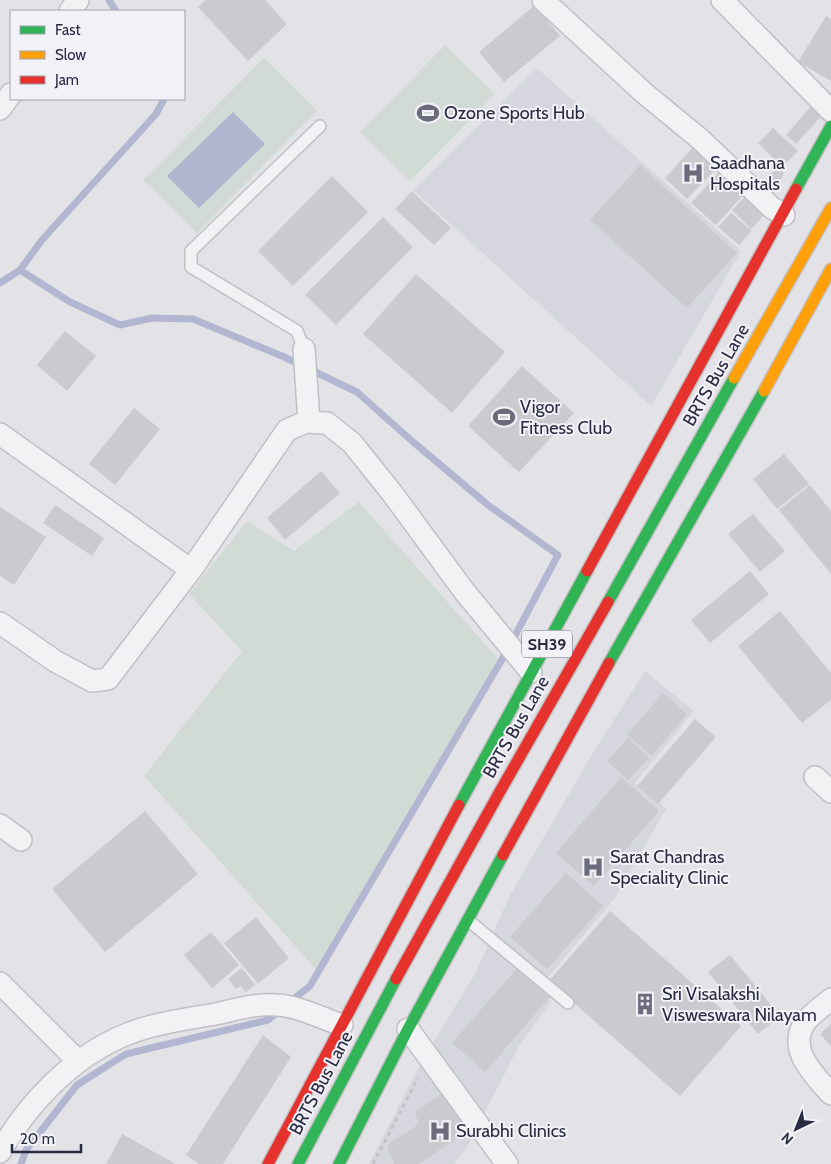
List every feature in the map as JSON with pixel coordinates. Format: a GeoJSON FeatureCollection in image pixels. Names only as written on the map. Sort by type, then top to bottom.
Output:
{"type":"FeatureCollection","features":[{"type":"Feature","properties":{"kind":"main road","name":"SH39"},"geometry":{"type":"LineString","coordinates":[[268,1164],[342,1025],[525,665],[784,214],[831,126]]}},
{"type":"Feature","properties":{"kind":"main road","name":"BRTS Bus Lane"},"geometry":{"type":"LineString","coordinates":[[298,1164],[385,1000],[498,795],[831,208]]}},
{"type":"Feature","properties":{"kind":"main road"},"geometry":{"type":"LineString","coordinates":[[339,1164],[408,1029],[567,736],[792,342],[831,270]]}},
{"type":"Feature","properties":{"kind":"street"},"geometry":{"type":"LineString","coordinates":[[544,0],[644,93],[700,139],[771,207],[784,214]]}},
{"type":"Feature","properties":{"kind":"street"},"geometry":{"type":"LineString","coordinates":[[722,0],[831,111]]}},
{"type":"Feature","properties":{"kind":"street"},"geometry":{"type":"LineString","coordinates":[[0,109],[10,95]]}},
{"type":"Feature","properties":{"kind":"street"},"geometry":{"type":"LineString","coordinates":[[304,350],[309,422]]}},
{"type":"Feature","properties":{"kind":"street"},"geometry":{"type":"LineString","coordinates":[[0,623],[55,661],[92,681],[108,679],[192,570],[287,430],[309,422],[327,423],[352,443],[392,493],[464,591],[525,665]]}},
{"type":"Feature","properties":{"kind":"street"},"geometry":{"type":"LineString","coordinates":[[0,434],[192,570]]}},
{"type":"Feature","properties":{"kind":"street"},"geometry":{"type":"LineString","coordinates":[[815,777],[831,792]]}},
{"type":"Feature","properties":{"kind":"street"},"geometry":{"type":"LineString","coordinates":[[0,825],[21,840]]}},
{"type":"Feature","properties":{"kind":"street"},"geometry":{"type":"LineString","coordinates":[[0,983],[78,1061]]}},
{"type":"Feature","properties":{"kind":"street"},"geometry":{"type":"LineString","coordinates":[[831,999],[808,1019],[802,1029],[800,1040],[800,1052],[806,1066],[831,1094]]}},
{"type":"Feature","properties":{"kind":"street"},"geometry":{"type":"LineString","coordinates":[[0,1152],[10,1134],[37,1101],[78,1061],[127,1034],[168,1022],[228,1012],[252,1005],[278,1005],[342,1025]]}},
{"type":"Feature","properties":{"kind":"street"},"geometry":{"type":"LineString","coordinates":[[408,1029],[507,1164]]}},
{"type":"Feature","properties":{"kind":"lane"},"geometry":{"type":"LineString","coordinates":[[304,350],[297,330],[191,267],[191,251],[320,126]]}},
{"type":"Feature","properties":{"kind":"lane"},"geometry":{"type":"LineString","coordinates":[[468,920],[568,1004]]}},
{"type":"Feature","properties":{"kind":"path"},"geometry":{"type":"LineString","coordinates":[[374,1164],[421,1072]]}},
{"type":"Feature","properties":{"kind":"shaded area","name":"Ozone Sports Hub"},"geometry":{"type":"Polygon","coordinates":[[[445,45],[495,94],[410,181],[360,132],[445,45]]]}},
{"type":"Feature","properties":{"kind":"shaded area"},"geometry":{"type":"Polygon","coordinates":[[[264,58],[317,111],[197,233],[143,180],[264,58]]]}},
{"type":"Feature","properties":{"kind":"shaded area"},"geometry":{"type":"Polygon","coordinates":[[[537,68],[741,251],[651,406],[413,190],[537,68]]]}},
{"type":"Feature","properties":{"kind":"shaded area"},"geometry":{"type":"Polygon","coordinates":[[[359,502],[498,659],[320,974],[144,776],[242,651],[189,594],[247,521],[294,551],[359,502]]]}},
{"type":"Feature","properties":{"kind":"shaded area"},"geometry":{"type":"Polygon","coordinates":[[[645,671],[694,711],[635,783],[666,809],[615,898],[548,977],[550,1003],[519,1046],[467,1147],[454,1164],[369,1164],[423,1059],[475,974],[509,897],[591,756],[645,671]]]}},
{"type":"Feature","properties":{"kind":"water"},"geometry":{"type":"Polygon","coordinates":[[[233,112],[265,144],[199,208],[167,176],[233,112]]]}},
{"type":"Feature","properties":{"kind":"building"},"geometry":{"type":"Polygon","coordinates":[[[205,0],[265,0],[287,24],[248,61],[198,7],[205,0]]]}},
{"type":"Feature","properties":{"kind":"building"},"geometry":{"type":"Polygon","coordinates":[[[535,5],[560,36],[504,82],[479,52],[535,5]]]}},
{"type":"Feature","properties":{"kind":"building"},"geometry":{"type":"Polygon","coordinates":[[[826,16],[831,19],[831,81],[798,62],[826,16]]]}},
{"type":"Feature","properties":{"kind":"building"},"geometry":{"type":"Polygon","coordinates":[[[814,103],[824,113],[796,144],[786,135],[814,103]]]}},
{"type":"Feature","properties":{"kind":"building"},"geometry":{"type":"Polygon","coordinates":[[[773,128],[798,151],[782,167],[758,143],[773,128]]]}},
{"type":"Feature","properties":{"kind":"building"},"geometry":{"type":"Polygon","coordinates":[[[694,146],[717,168],[687,199],[665,178],[694,146]]]}},
{"type":"Feature","properties":{"kind":"building"},"geometry":{"type":"Polygon","coordinates":[[[640,165],[737,253],[687,308],[590,220],[640,165]]]}},
{"type":"Feature","properties":{"kind":"building"},"geometry":{"type":"Polygon","coordinates":[[[777,167],[784,173],[772,196],[761,185],[777,167]]]}},
{"type":"Feature","properties":{"kind":"building"},"geometry":{"type":"Polygon","coordinates":[[[721,170],[746,192],[716,225],[691,203],[721,170]]]}},
{"type":"Feature","properties":{"kind":"building"},"geometry":{"type":"Polygon","coordinates":[[[332,176],[368,212],[293,286],[258,251],[332,176]]]}},
{"type":"Feature","properties":{"kind":"building"},"geometry":{"type":"Polygon","coordinates":[[[412,191],[451,228],[434,245],[395,209],[412,191]]]}},
{"type":"Feature","properties":{"kind":"building"},"geometry":{"type":"Polygon","coordinates":[[[747,195],[766,213],[751,229],[732,210],[747,195]]]}},
{"type":"Feature","properties":{"kind":"building"},"geometry":{"type":"Polygon","coordinates":[[[731,213],[752,231],[739,245],[718,227],[731,213]]]}},
{"type":"Feature","properties":{"kind":"building"},"geometry":{"type":"Polygon","coordinates":[[[383,217],[413,247],[336,325],[305,295],[383,217]]]}},
{"type":"Feature","properties":{"kind":"building"},"geometry":{"type":"Polygon","coordinates":[[[416,274],[505,352],[452,413],[363,334],[416,274]]]}},
{"type":"Feature","properties":{"kind":"building"},"geometry":{"type":"Polygon","coordinates":[[[65,331],[96,356],[67,391],[37,365],[65,331]]]}},
{"type":"Feature","properties":{"kind":"building"},"geometry":{"type":"Polygon","coordinates":[[[522,366],[574,413],[519,472],[468,426],[522,366]]]}},
{"type":"Feature","properties":{"kind":"building"},"geometry":{"type":"Polygon","coordinates":[[[134,408],[160,429],[115,485],[89,464],[134,408]]]}},
{"type":"Feature","properties":{"kind":"building"},"geometry":{"type":"Polygon","coordinates":[[[784,454],[809,484],[777,509],[753,479],[784,454]]]}},
{"type":"Feature","properties":{"kind":"building"},"geometry":{"type":"Polygon","coordinates":[[[321,471],[340,493],[285,540],[267,518],[321,471]]]}},
{"type":"Feature","properties":{"kind":"building"},"geometry":{"type":"Polygon","coordinates":[[[810,485],[831,511],[831,574],[779,510],[810,485]]]}},
{"type":"Feature","properties":{"kind":"building"},"geometry":{"type":"Polygon","coordinates":[[[55,505],[104,538],[92,556],[43,523],[55,505]]]}},
{"type":"Feature","properties":{"kind":"building"},"geometry":{"type":"Polygon","coordinates":[[[0,507],[46,537],[14,585],[0,576],[0,507]]]}},
{"type":"Feature","properties":{"kind":"building"},"geometry":{"type":"Polygon","coordinates":[[[753,514],[785,551],[760,572],[728,534],[753,514]]]}},
{"type":"Feature","properties":{"kind":"building"},"geometry":{"type":"Polygon","coordinates":[[[750,571],[769,594],[710,643],[691,620],[750,571]]]}},
{"type":"Feature","properties":{"kind":"building"},"geometry":{"type":"Polygon","coordinates":[[[780,611],[831,673],[831,700],[802,723],[738,646],[780,611]]]}},
{"type":"Feature","properties":{"kind":"building"},"geometry":{"type":"Polygon","coordinates":[[[663,693],[687,714],[652,756],[627,735],[663,693]]]}},
{"type":"Feature","properties":{"kind":"building"},"geometry":{"type":"Polygon","coordinates":[[[695,719],[716,737],[658,804],[637,786],[695,719]]]}},
{"type":"Feature","properties":{"kind":"building"},"geometry":{"type":"Polygon","coordinates":[[[628,738],[649,758],[628,780],[607,761],[628,738]]]}},
{"type":"Feature","properties":{"kind":"building"},"geometry":{"type":"Polygon","coordinates":[[[621,777],[659,811],[594,886],[556,853],[621,777]]]}},
{"type":"Feature","properties":{"kind":"building"},"geometry":{"type":"Polygon","coordinates":[[[145,811],[198,874],[105,952],[52,889],[145,811]]]}},
{"type":"Feature","properties":{"kind":"building"},"geometry":{"type":"Polygon","coordinates":[[[566,873],[603,906],[547,969],[510,937],[566,873]]]}},
{"type":"Feature","properties":{"kind":"building","name":"Sri Visalakshi Visweswara Nilayam"},"geometry":{"type":"Polygon","coordinates":[[[610,911],[741,1026],[680,1096],[549,981],[610,911]]]}},
{"type":"Feature","properties":{"kind":"building"},"geometry":{"type":"Polygon","coordinates":[[[256,917],[289,958],[258,984],[224,943],[256,917]]]}},
{"type":"Feature","properties":{"kind":"building"},"geometry":{"type":"Polygon","coordinates":[[[211,932],[239,965],[212,988],[184,955],[211,932]]]}},
{"type":"Feature","properties":{"kind":"building"},"geometry":{"type":"Polygon","coordinates":[[[730,955],[780,1016],[758,1034],[708,972],[730,955]]]}},
{"type":"Feature","properties":{"kind":"building"},"geometry":{"type":"Polygon","coordinates":[[[242,968],[255,985],[246,992],[241,986],[236,989],[228,979],[242,968]]]}},
{"type":"Feature","properties":{"kind":"building"},"geometry":{"type":"Polygon","coordinates":[[[517,968],[550,997],[485,1072],[452,1043],[517,968]]]}},
{"type":"Feature","properties":{"kind":"building"},"geometry":{"type":"Polygon","coordinates":[[[831,1024],[831,1046],[820,1034],[831,1024]]]}},
{"type":"Feature","properties":{"kind":"building"},"geometry":{"type":"Polygon","coordinates":[[[263,1035],[291,1057],[223,1164],[199,1164],[186,1155],[263,1035]]]}},
{"type":"Feature","properties":{"kind":"building"},"geometry":{"type":"Polygon","coordinates":[[[446,1091],[471,1129],[419,1164],[395,1164],[388,1151],[391,1142],[415,1127],[418,1122],[415,1112],[446,1091]]]}},
{"type":"Feature","properties":{"kind":"building"},"geometry":{"type":"Polygon","coordinates":[[[122,1134],[174,1163],[174,1164],[106,1164],[122,1134]]]}},
{"type":"Feature","properties":{"kind":"waterway"},"geometry":{"type":"LineString","coordinates":[[109,0],[115,10]]}},
{"type":"Feature","properties":{"kind":"waterway"},"geometry":{"type":"LineString","coordinates":[[163,100],[156,114],[42,240],[20,270],[70,302],[120,325],[152,318],[193,319],[282,356],[357,392],[488,505],[558,555],[504,656],[310,986],[290,1002]]}},
{"type":"Feature","properties":{"kind":"waterway"},"geometry":{"type":"LineString","coordinates":[[0,283],[20,270]]}},
{"type":"Feature","properties":{"kind":"waterway"},"geometry":{"type":"LineString","coordinates":[[21,1164],[26,1150],[77,1085],[126,1054],[268,1020],[280,1010]]}},
{"type":"Feature","properties":{"kind":"traffic: fast"},"geometry":{"type":"LineString","coordinates":[[796,189],[831,126]]}},
{"type":"Feature","properties":{"kind":"traffic: fast"},"geometry":{"type":"LineString","coordinates":[[608,602],[734,378]]}},
{"type":"Feature","properties":{"kind":"traffic: fast"},"geometry":{"type":"LineString","coordinates":[[609,663],[764,391]]}},
{"type":"Feature","properties":{"kind":"traffic: fast"},"geometry":{"type":"LineString","coordinates":[[459,805],[587,571]]}},
{"type":"Feature","properties":{"kind":"traffic: fast"},"geometry":{"type":"LineString","coordinates":[[339,1164],[408,1029],[503,855]]}},
{"type":"Feature","properties":{"kind":"traffic: fast"},"geometry":{"type":"LineString","coordinates":[[298,1164],[396,979]]}},
{"type":"Feature","properties":{"kind":"traffic: slow"},"geometry":{"type":"LineString","coordinates":[[734,378],[831,208]]}},
{"type":"Feature","properties":{"kind":"traffic: slow"},"geometry":{"type":"LineString","coordinates":[[764,391],[831,269]]}},
{"type":"Feature","properties":{"kind":"traffic: jam"},"geometry":{"type":"LineString","coordinates":[[587,571],[796,189]]}},
{"type":"Feature","properties":{"kind":"traffic: jam"},"geometry":{"type":"LineString","coordinates":[[396,979],[608,602]]}},
{"type":"Feature","properties":{"kind":"traffic: jam"},"geometry":{"type":"LineString","coordinates":[[503,855],[609,663]]}},
{"type":"Feature","properties":{"kind":"traffic: jam"},"geometry":{"type":"LineString","coordinates":[[268,1164],[459,805]]}},
{"type":"Feature","properties":{"kind":"place","name":"Ozone Sports Hub"},"geometry":{"type":"Point","coordinates":[428,113]}},
{"type":"Feature","properties":{"kind":"place","name":"Saadhana Hospitals"},"geometry":{"type":"Point","coordinates":[693,173]}},
{"type":"Feature","properties":{"kind":"place","name":"Vigor Fitness Club"},"geometry":{"type":"Point","coordinates":[504,417]}},
{"type":"Feature","properties":{"kind":"place","name":"Sarat Chandras Speciality Clinic"},"geometry":{"type":"Point","coordinates":[593,867]}},
{"type":"Feature","properties":{"kind":"place","name":"Sri Visalakshi Visweswara Nilayam"},"geometry":{"type":"Point","coordinates":[645,1004]}},
{"type":"Feature","properties":{"kind":"place","name":"Surabhi Clinics"},"geometry":{"type":"Point","coordinates":[440,1131]}}]}
